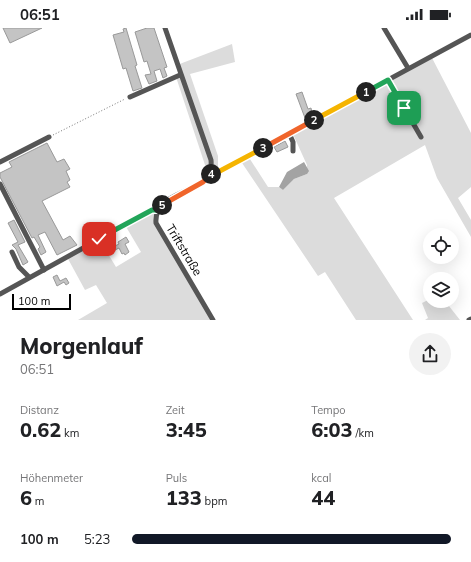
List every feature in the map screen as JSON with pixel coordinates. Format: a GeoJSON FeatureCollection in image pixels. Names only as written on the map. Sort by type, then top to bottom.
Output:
{"type":"FeatureCollection","features":[{"type":"Feature","properties":{"kind":"street"},"geometry":{"type":"LineString","coordinates":[[0,294],[152,210],[158,210],[165,202],[203,182],[209,174],[212,167],[211,160],[180,75],[165,28]]}},
{"type":"Feature","properties":{"kind":"street"},"geometry":{"type":"LineString","coordinates":[[384,28],[408,68]]}},
{"type":"Feature","properties":{"kind":"street"},"geometry":{"type":"LineString","coordinates":[[209,174],[218,172],[471,35]]}},
{"type":"Feature","properties":{"kind":"street"},"geometry":{"type":"LineString","coordinates":[[130,97],[180,75]]}},
{"type":"Feature","properties":{"kind":"street"},"geometry":{"type":"LineString","coordinates":[[388,80],[421,137]]}},
{"type":"Feature","properties":{"kind":"street"},"geometry":{"type":"LineString","coordinates":[[289,133],[293,142],[293,151]]}},
{"type":"Feature","properties":{"kind":"street"},"geometry":{"type":"LineString","coordinates":[[0,162],[49,137]]}},
{"type":"Feature","properties":{"kind":"street"},"geometry":{"type":"LineString","coordinates":[[0,184],[44,270]]}},
{"type":"Feature","properties":{"kind":"street","name":"Triftstraße"},"geometry":{"type":"LineString","coordinates":[[158,210],[156,223],[213,320]]}},
{"type":"Feature","properties":{"kind":"street"},"geometry":{"type":"LineString","coordinates":[[12,252],[19,267],[29,278]]}},
{"type":"Feature","properties":{"kind":"path"},"geometry":{"type":"LineString","coordinates":[[49,137],[130,97]]}},
{"type":"Feature","properties":{"kind":"shaded area"},"geometry":{"type":"Polygon","coordinates":[[[232,44],[235,62],[190,74],[218,156],[218,172],[207,171],[176,77],[180,75],[177,65],[232,44]]]}},
{"type":"Feature","properties":{"kind":"shaded area"},"geometry":{"type":"Polygon","coordinates":[[[431,56],[471,133],[471,187],[458,198],[471,220],[471,237],[437,178],[425,145],[334,198],[413,320],[356,320],[325,272],[318,276],[240,160],[248,156],[268,187],[279,187],[283,190],[294,179],[307,174],[307,165],[292,132],[431,56]]]}},
{"type":"Feature","properties":{"kind":"shaded area"},"geometry":{"type":"Polygon","coordinates":[[[304,162],[309,171],[307,174],[294,179],[283,190],[279,187],[287,172],[304,162]]]}},
{"type":"Feature","properties":{"kind":"shaded area"},"geometry":{"type":"Polygon","coordinates":[[[158,210],[156,219],[213,320],[78,320],[107,303],[96,285],[85,290],[67,257],[99,239],[116,267],[141,252],[125,225],[158,210]]]}},
{"type":"Feature","properties":{"kind":"shaded area"},"geometry":{"type":"Polygon","coordinates":[[[424,308],[451,308],[460,320],[425,320],[428,318],[424,308]]]}},
{"type":"Feature","properties":{"kind":"building"},"geometry":{"type":"Polygon","coordinates":[[[3,28],[42,28],[10,43],[3,28]]]}},
{"type":"Feature","properties":{"kind":"building"},"geometry":{"type":"Polygon","coordinates":[[[126,28],[142,88],[133,91],[126,68],[123,69],[113,35],[124,32],[123,29],[126,28]]]}},
{"type":"Feature","properties":{"kind":"building"},"geometry":{"type":"Polygon","coordinates":[[[147,28],[154,28],[167,67],[164,68],[167,76],[163,78],[160,69],[154,71],[157,81],[149,84],[145,75],[151,74],[147,61],[144,62],[135,32],[147,28]]]}},
{"type":"Feature","properties":{"kind":"building"},"geometry":{"type":"Polygon","coordinates":[[[302,92],[308,109],[311,108],[312,113],[305,118],[296,94],[302,92]]]}},
{"type":"Feature","properties":{"kind":"building"},"geometry":{"type":"Polygon","coordinates":[[[285,141],[288,147],[277,152],[274,147],[285,141]]]}},
{"type":"Feature","properties":{"kind":"building"},"geometry":{"type":"Polygon","coordinates":[[[47,143],[57,162],[64,159],[70,169],[66,171],[70,180],[67,182],[70,187],[42,201],[63,240],[70,236],[77,245],[57,255],[45,232],[38,235],[46,252],[41,255],[38,249],[40,247],[34,237],[32,238],[0,177],[0,173],[12,167],[9,162],[47,143]]]}},
{"type":"Feature","properties":{"kind":"building"},"geometry":{"type":"Polygon","coordinates":[[[14,220],[25,242],[18,245],[28,262],[23,265],[16,249],[12,245],[18,242],[8,223],[14,220]]]}},
{"type":"Feature","properties":{"kind":"building"},"geometry":{"type":"Polygon","coordinates":[[[126,237],[129,242],[125,244],[129,252],[125,255],[124,253],[122,254],[119,248],[115,250],[113,247],[119,244],[118,242],[126,237]]]}},
{"type":"Feature","properties":{"kind":"building"},"geometry":{"type":"Polygon","coordinates":[[[57,275],[60,281],[66,278],[69,283],[66,285],[64,282],[57,286],[53,277],[57,275]]]}},
{"type":"Feature","properties":{"kind":"route"},"geometry":{"type":"LineString","coordinates":[[99,239],[152,210],[158,210],[165,202],[203,182],[209,174],[218,172],[388,80],[404,108]]}}]}
